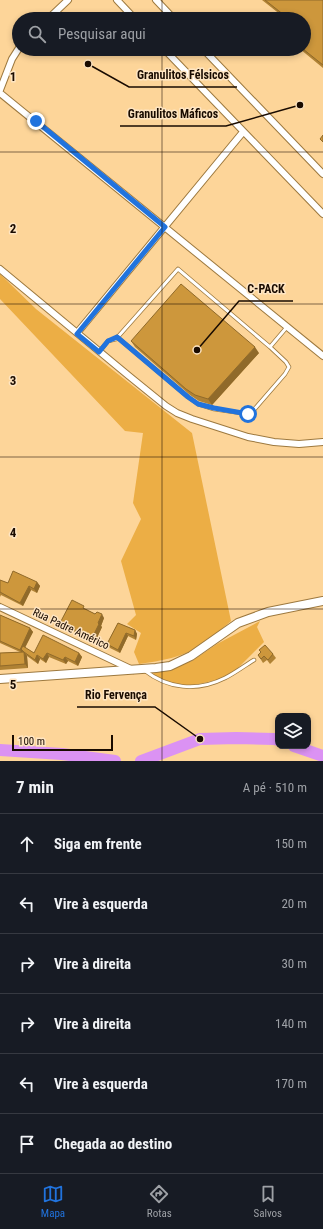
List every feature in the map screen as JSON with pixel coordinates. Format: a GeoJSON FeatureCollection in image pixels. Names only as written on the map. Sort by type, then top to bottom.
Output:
{"type":"FeatureCollection","features":[{"type":"Feature","properties":{"kind":"street"},"geometry":{"type":"LineString","coordinates":[[55,12],[68,0]]}},
{"type":"Feature","properties":{"kind":"street"},"geometry":{"type":"LineString","coordinates":[[116,0],[128,12]]}},
{"type":"Feature","properties":{"kind":"street"},"geometry":{"type":"LineString","coordinates":[[156,0],[167,12]]}},
{"type":"Feature","properties":{"kind":"street"},"geometry":{"type":"LineString","coordinates":[[0,90],[14,56]]}},
{"type":"Feature","properties":{"kind":"street"},"geometry":{"type":"LineString","coordinates":[[171,56],[323,214]]}},
{"type":"Feature","properties":{"kind":"street"},"geometry":{"type":"LineString","coordinates":[[210,56],[323,174]]}},
{"type":"Feature","properties":{"kind":"street"},"geometry":{"type":"LineString","coordinates":[[0,93],[323,356]]}},
{"type":"Feature","properties":{"kind":"street"},"geometry":{"type":"LineString","coordinates":[[77,334],[243,132]]}},
{"type":"Feature","properties":{"kind":"street"},"geometry":{"type":"LineString","coordinates":[[0,269],[99,352],[166,406],[177,413],[248,438],[299,444],[323,442]]}},
{"type":"Feature","properties":{"kind":"street"},"geometry":{"type":"LineString","coordinates":[[0,679],[170,666],[191,656],[238,623],[268,612],[323,601]]}},
{"type":"Feature","properties":{"kind":"street","name":"Rua Padre Américo"},"geometry":{"type":"LineString","coordinates":[[0,607],[133,670]]}},
{"type":"Feature","properties":{"kind":"lane"},"geometry":{"type":"LineString","coordinates":[[99,352],[108,341],[117,337],[178,270],[270,347],[286,362],[289,367],[285,374],[252,412],[248,414],[198,404],[117,337]]}},
{"type":"Feature","properties":{"kind":"lane"},"geometry":{"type":"LineString","coordinates":[[270,347],[287,327]]}},
{"type":"Feature","properties":{"kind":"lane"},"geometry":{"type":"LineString","coordinates":[[142,669],[161,682],[189,688],[226,678],[254,660]]}},
{"type":"Feature","properties":{"kind":"shaded area"},"geometry":{"type":"Polygon","coordinates":[[[0,274],[36,309],[192,433],[231,621],[206,642],[195,649],[172,658],[139,664],[134,652],[141,633],[127,624],[136,615],[121,561],[141,519],[133,503],[143,433],[125,431],[0,299],[0,274]]]}},
{"type":"Feature","properties":{"kind":"shaded area"},"geometry":{"type":"Polygon","coordinates":[[[260,621],[257,627],[264,642],[235,671],[221,679],[190,686],[174,684],[151,674],[192,661],[217,644],[260,621]]]}},
{"type":"Feature","properties":{"kind":"building"},"geometry":{"type":"Polygon","coordinates":[[[265,0],[323,0],[323,65],[311,55],[311,12],[280,12],[265,0]]]}},
{"type":"Feature","properties":{"kind":"building"},"geometry":{"type":"Polygon","coordinates":[[[323,135],[323,142],[320,139],[323,135]]]}},
{"type":"Feature","properties":{"kind":"building"},"geometry":{"type":"Polygon","coordinates":[[[181,284],[255,347],[208,399],[195,395],[186,389],[131,341],[181,284]]]}},
{"type":"Feature","properties":{"kind":"building"},"geometry":{"type":"Polygon","coordinates":[[[13,571],[37,582],[34,589],[29,586],[20,603],[0,592],[0,580],[8,583],[13,571]]]}},
{"type":"Feature","properties":{"kind":"building"},"geometry":{"type":"Polygon","coordinates":[[[72,600],[95,614],[97,612],[102,614],[92,638],[60,623],[72,600]]]}},
{"type":"Feature","properties":{"kind":"building"},"geometry":{"type":"Polygon","coordinates":[[[0,615],[30,628],[20,650],[0,641],[0,615]]]}},
{"type":"Feature","properties":{"kind":"building"},"geometry":{"type":"Polygon","coordinates":[[[118,623],[135,630],[134,636],[126,633],[118,650],[107,644],[118,623]]]}},
{"type":"Feature","properties":{"kind":"building"},"geometry":{"type":"Polygon","coordinates":[[[43,635],[79,653],[75,662],[65,657],[63,660],[47,653],[43,659],[37,655],[35,660],[21,649],[23,646],[34,653],[43,635]]]}},
{"type":"Feature","properties":{"kind":"building"},"geometry":{"type":"Polygon","coordinates":[[[265,645],[273,654],[268,660],[264,656],[261,659],[258,655],[261,652],[259,650],[265,645]]]}},
{"type":"Feature","properties":{"kind":"building"},"geometry":{"type":"Polygon","coordinates":[[[24,652],[25,664],[0,666],[0,653],[24,652]]]}},
{"type":"Feature","properties":{"kind":"waterway"},"geometry":{"type":"LineString","coordinates":[[141,761],[200,739],[275,739]]}},
{"type":"Feature","properties":{"kind":"waterway"},"geometry":{"type":"LineString","coordinates":[[303,749],[323,756]]}},
{"type":"Feature","properties":{"kind":"waterway"},"geometry":{"type":"LineString","coordinates":[[0,750],[62,754],[115,761]]}},
{"type":"Feature","properties":{"kind":"place","name":"Granulitos Félsicos"},"geometry":{"type":"Point","coordinates":[88,64]}},
{"type":"Feature","properties":{"kind":"place","name":"Granulitos Máficos"},"geometry":{"type":"Point","coordinates":[300,105]}},
{"type":"Feature","properties":{"kind":"place","name":"C-PACK"},"geometry":{"type":"Point","coordinates":[197,350]}},
{"type":"Feature","properties":{"kind":"place","name":"Rio Fervença"},"geometry":{"type":"Point","coordinates":[200,739]}},
{"type":"Feature","properties":{"kind":"route"},"geometry":{"type":"LineString","coordinates":[[36,121],[165,227],[77,334],[99,352],[108,341],[117,337],[198,404],[248,414]]}}]}
